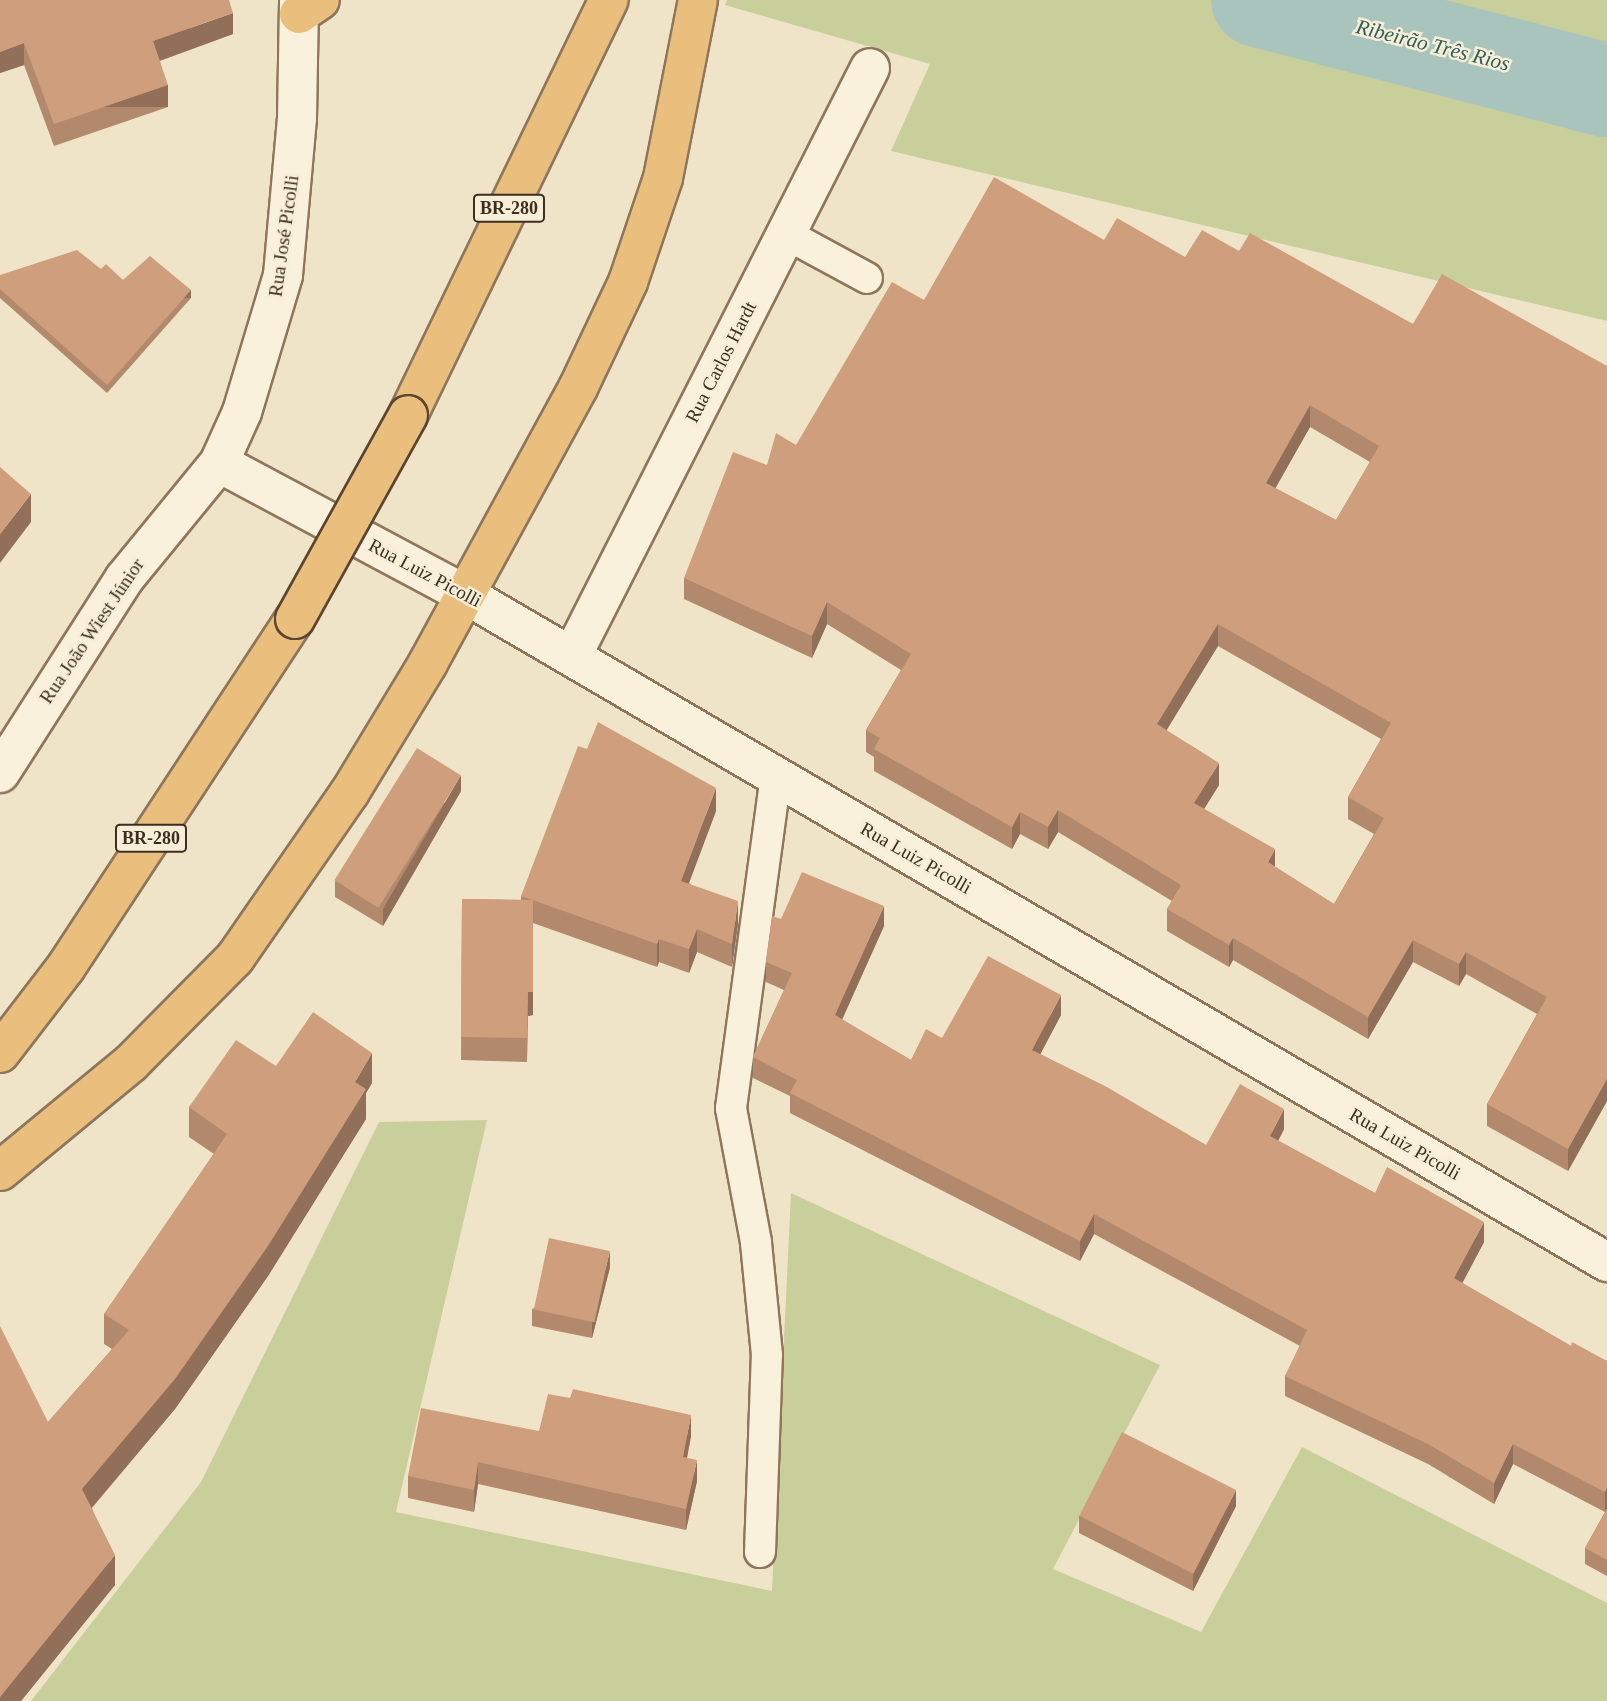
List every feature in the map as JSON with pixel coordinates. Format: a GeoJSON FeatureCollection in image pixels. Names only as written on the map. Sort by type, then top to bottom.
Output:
{"type":"FeatureCollection","features":[{"type":"Feature","properties":{"kind":"highway","name":"BR-280"},"geometry":{"type":"LineString","coordinates":[[0,1053],[66,967],[295,619],[408,415],[608,0]]}},
{"type":"Feature","properties":{"kind":"highway"},"geometry":{"type":"LineString","coordinates":[[0,1171],[131,1063],[235,958],[350,792],[466,595],[578,387],[628,282],[663,178],[698,0]]}},
{"type":"Feature","properties":{"kind":"street","name":"Rua José Picolli"},"geometry":{"type":"LineString","coordinates":[[219,463],[260,363],[283,275],[306,5]]}},
{"type":"Feature","properties":{"kind":"street","name":"Rua Carlos Hardt"},"geometry":{"type":"LineString","coordinates":[[572,656],[870,68]]}},
{"type":"Feature","properties":{"kind":"street","name":"Rua Luiz Picolli"},"geometry":{"type":"LineString","coordinates":[[219,463],[466,595],[572,656],[1607,1262]]}},
{"type":"Feature","properties":{"kind":"street","name":"Rua João Wiest Júnior"},"geometry":{"type":"LineString","coordinates":[[0,774],[124,579],[219,463]]}},
{"type":"Feature","properties":{"kind":"lane"},"geometry":{"type":"LineString","coordinates":[[786,234],[867,278]]}},
{"type":"Feature","properties":{"kind":"lane"},"geometry":{"type":"LineString","coordinates":[[760,1552],[767,1356],[756,1242],[733,1137],[731,1108],[776,775]]}},
{"type":"Feature","properties":{"kind":"green space"},"geometry":{"type":"Polygon","coordinates":[[[727,0],[1607,0],[1607,321],[891,151],[930,64],[725,5],[727,0]]]}},
{"type":"Feature","properties":{"kind":"green space"},"geometry":{"type":"Polygon","coordinates":[[[487,1120],[396,1512],[772,1591],[791,1193],[1160,1365],[1053,1569],[1201,1632],[1302,1447],[1607,1603],[1607,1701],[31,1701],[201,1482],[379,1122],[487,1120]]]}},
{"type":"Feature","properties":{"kind":"building"},"geometry":{"type":"Polygon","coordinates":[[[0,0],[229,0],[233,13],[153,41],[168,85],[54,124],[24,43],[0,52],[0,0]]]}},
{"type":"Feature","properties":{"kind":"building"},"geometry":{"type":"Polygon","coordinates":[[[994,177],[1104,240],[1117,218],[1185,257],[1202,230],[1239,251],[1250,233],[1413,324],[1442,274],[1607,366],[1607,1079],[1568,1149],[1487,1104],[1547,997],[1466,952],[1459,964],[1413,940],[1368,1017],[1233,938],[1229,945],[1167,909],[1181,885],[1058,810],[1048,827],[1020,812],[1012,827],[874,749],[880,738],[866,730],[911,654],[827,602],[812,636],[684,578],[733,452],[767,465],[776,433],[796,445],[892,282],[924,300],[994,177]],[[1310,405],[1266,483],[1336,520],[1379,446],[1310,405]],[[1218,624],[1157,724],[1219,763],[1194,803],[1275,849],[1268,862],[1334,904],[1384,818],[1348,797],[1391,723],[1218,624]]]}},
{"type":"Feature","properties":{"kind":"building"},"geometry":{"type":"Polygon","coordinates":[[[77,250],[101,269],[106,264],[123,280],[150,256],[191,290],[107,385],[0,289],[0,275],[77,250]]]}},
{"type":"Feature","properties":{"kind":"building"},"geometry":{"type":"Polygon","coordinates":[[[0,467],[31,494],[0,534],[0,467]]]}},
{"type":"Feature","properties":{"kind":"building"},"geometry":{"type":"Polygon","coordinates":[[[598,722],[716,788],[681,881],[738,901],[732,944],[697,929],[689,949],[659,939],[657,944],[521,896],[578,746],[587,749],[598,722]]]}},
{"type":"Feature","properties":{"kind":"building"},"geometry":{"type":"Polygon","coordinates":[[[417,748],[461,776],[378,908],[334,880],[417,748]]]}},
{"type":"Feature","properties":{"kind":"building"},"geometry":{"type":"Polygon","coordinates":[[[802,872],[884,906],[835,1015],[911,1060],[926,1029],[942,1038],[988,956],[1061,995],[1032,1050],[1105,1086],[1206,1145],[1240,1084],[1284,1109],[1270,1136],[1375,1193],[1387,1167],[1484,1222],[1454,1278],[1571,1346],[1572,1342],[1607,1361],[1605,1492],[1513,1444],[1494,1483],[1428,1444],[1285,1376],[1307,1330],[1094,1214],[1080,1241],[790,1093],[797,1080],[753,1057],[792,973],[766,962],[772,916],[781,919],[802,872]]]}},
{"type":"Feature","properties":{"kind":"building"},"geometry":{"type":"Polygon","coordinates":[[[462,899],[533,900],[533,992],[528,992],[527,1038],[461,1037],[462,899]]]}},
{"type":"Feature","properties":{"kind":"building"},"geometry":{"type":"Polygon","coordinates":[[[313,1012],[372,1053],[355,1082],[366,1089],[268,1246],[175,1379],[82,1489],[115,1555],[0,1697],[0,1326],[48,1422],[129,1330],[104,1314],[227,1134],[189,1107],[236,1040],[276,1066],[313,1012]]]}},
{"type":"Feature","properties":{"kind":"building"},"geometry":{"type":"Polygon","coordinates":[[[549,1238],[610,1251],[594,1322],[534,1309],[549,1238]]]}},
{"type":"Feature","properties":{"kind":"building"},"geometry":{"type":"Polygon","coordinates":[[[573,1389],[691,1415],[683,1457],[697,1460],[686,1509],[478,1462],[474,1490],[408,1476],[421,1408],[539,1431],[548,1394],[570,1398],[573,1389]]]}},
{"type":"Feature","properties":{"kind":"building"},"geometry":{"type":"Polygon","coordinates":[[[1122,1432],[1236,1490],[1193,1574],[1079,1516],[1122,1432]]]}},
{"type":"Feature","properties":{"kind":"building"},"geometry":{"type":"Polygon","coordinates":[[[1607,1509],[1607,1560],[1585,1548],[1607,1509]]]}},
{"type":"Feature","properties":{"kind":"waterway","name":"Ribeirão Três Rios"},"geometry":{"type":"LineString","coordinates":[[1258,0],[1607,90]]}}]}
